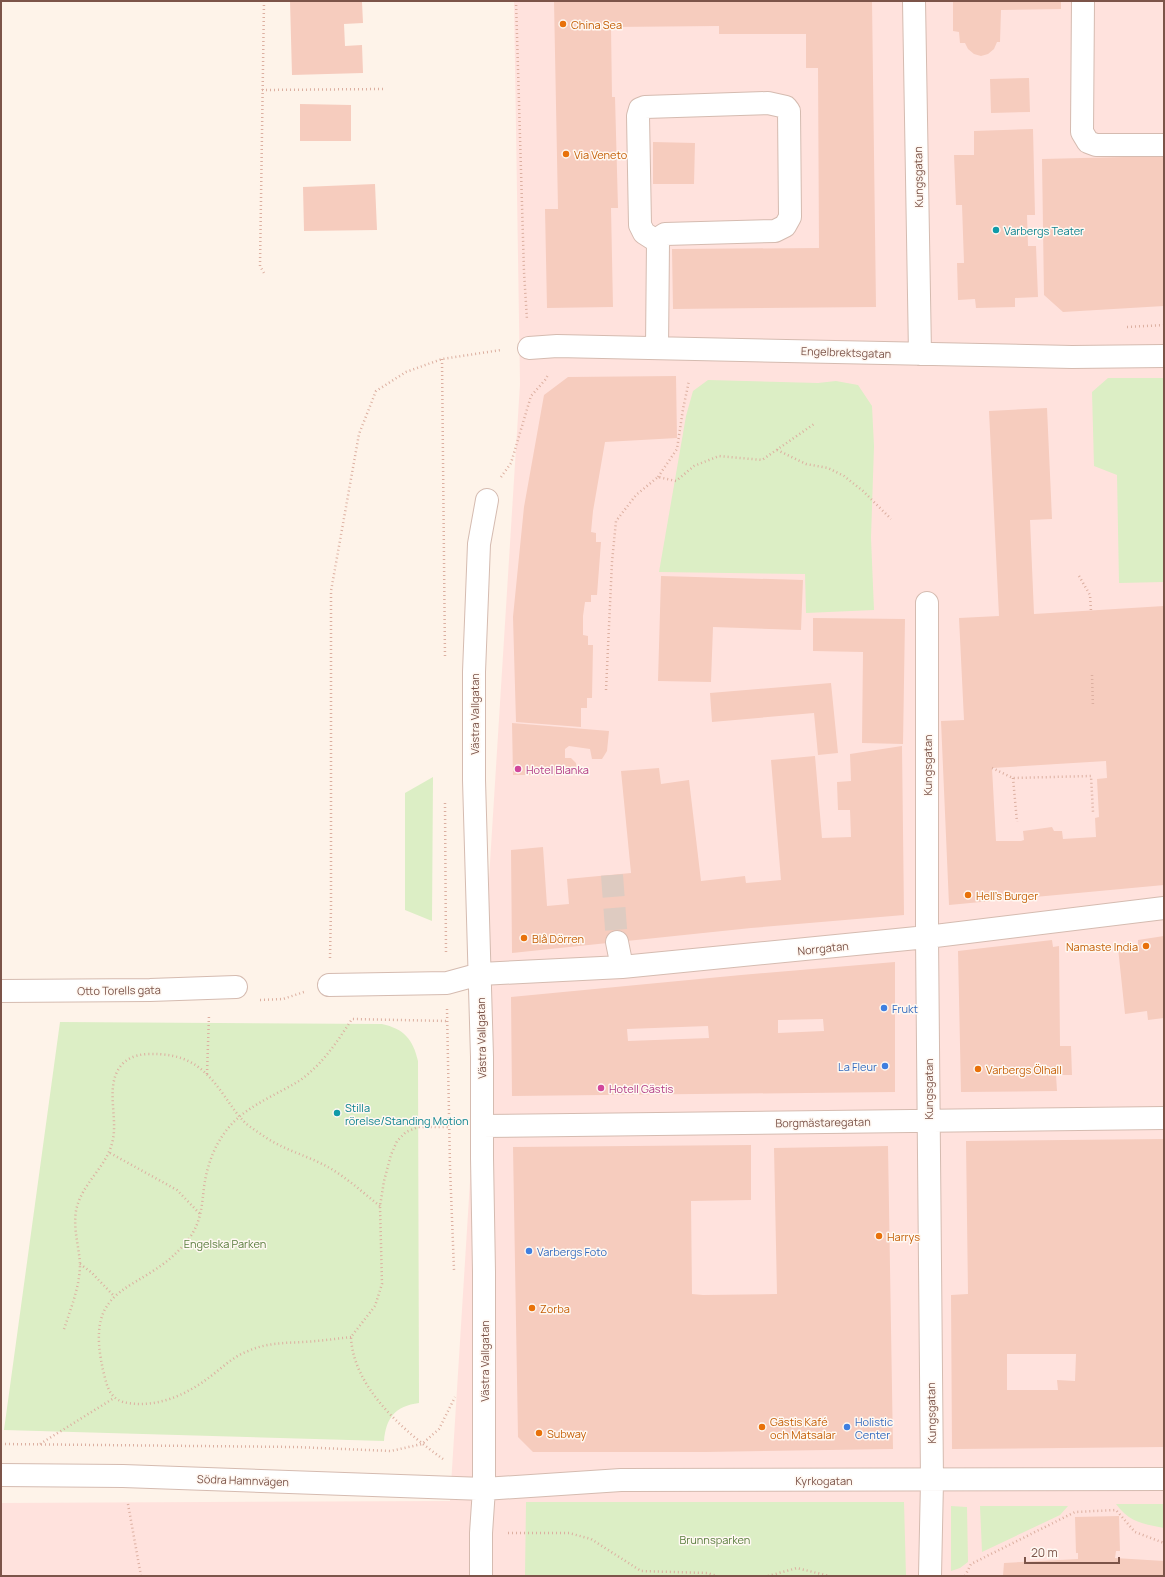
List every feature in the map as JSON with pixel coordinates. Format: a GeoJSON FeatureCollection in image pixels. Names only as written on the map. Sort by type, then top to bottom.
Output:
{"type":"FeatureCollection","features":[{"type":"Feature","properties":{"kind":"street","name":"Kungsgatan"},"geometry":{"type":"LineString","coordinates":[[914,1],[920,354]]}},
{"type":"Feature","properties":{"kind":"street"},"geometry":{"type":"LineString","coordinates":[[1083,1],[1082,132],[1088,142],[1096,145],[1164,145]]}},
{"type":"Feature","properties":{"kind":"street"},"geometry":{"type":"LineString","coordinates":[[657,348],[659,238],[665,234],[775,231],[785,226],[790,218],[788,111],[786,108],[768,102],[645,107],[640,109],[638,116],[640,225],[644,233],[658,242]]}},
{"type":"Feature","properties":{"kind":"street","name":"Engelbrektsgatan"},"geometry":{"type":"LineString","coordinates":[[529,348],[557,346],[1072,357],[1164,356]]}},
{"type":"Feature","properties":{"kind":"street","name":"Västra Vallgatan"},"geometry":{"type":"LineString","coordinates":[[481,1576],[481,1533],[484,1488],[482,1057],[474,780],[474,672],[479,544],[487,500]]}},
{"type":"Feature","properties":{"kind":"street","name":"Kungsgatan"},"geometry":{"type":"LineString","coordinates":[[927,603],[928,1121],[932,1481],[930,1576]]}},
{"type":"Feature","properties":{"kind":"street","name":"Norrgatan"},"geometry":{"type":"LineString","coordinates":[[480,974],[622,967],[927,937],[1164,908]]}},
{"type":"Feature","properties":{"kind":"street"},"geometry":{"type":"LineString","coordinates":[[617,942],[622,967]]}},
{"type":"Feature","properties":{"kind":"street"},"geometry":{"type":"LineString","coordinates":[[329,985],[447,983],[480,974]]}},
{"type":"Feature","properties":{"kind":"street","name":"Otto Torells gata"},"geometry":{"type":"LineString","coordinates":[[1,991],[40,992],[236,987]]}},
{"type":"Feature","properties":{"kind":"street","name":"Borgmästaregatan"},"geometry":{"type":"LineString","coordinates":[[482,1126],[1164,1118]]}},
{"type":"Feature","properties":{"kind":"street","name":"Södra Hamnvägen"},"geometry":{"type":"LineString","coordinates":[[1,1475],[123,1476],[484,1488]]}},
{"type":"Feature","properties":{"kind":"street","name":"Kyrkogatan"},"geometry":{"type":"LineString","coordinates":[[484,1488],[621,1480],[932,1481],[1164,1479]]}},
{"type":"Feature","properties":{"kind":"path"},"geometry":{"type":"LineString","coordinates":[[264,1],[260,266],[264,273]]}},
{"type":"Feature","properties":{"kind":"path"},"geometry":{"type":"LineString","coordinates":[[516,1],[523,257],[529,348]]}},
{"type":"Feature","properties":{"kind":"path"},"geometry":{"type":"LineString","coordinates":[[262,90],[383,89]]}},
{"type":"Feature","properties":{"kind":"path"},"geometry":{"type":"LineString","coordinates":[[487,500],[511,463],[531,396],[545,380],[552,368],[555,362],[557,346]]}},
{"type":"Feature","properties":{"kind":"path"},"geometry":{"type":"LineString","coordinates":[[329,985],[331,908],[331,591],[359,434],[376,391],[406,372],[442,359],[499,350]]}},
{"type":"Feature","properties":{"kind":"path"},"geometry":{"type":"LineString","coordinates":[[442,359],[445,660]]}},
{"type":"Feature","properties":{"kind":"path"},"geometry":{"type":"LineString","coordinates":[[606,690],[612,562],[616,521],[636,495],[658,477],[677,449],[689,381]]}},
{"type":"Feature","properties":{"kind":"path"},"geometry":{"type":"LineString","coordinates":[[658,477],[676,481],[694,466],[719,456],[762,460],[814,424]]}},
{"type":"Feature","properties":{"kind":"path"},"geometry":{"type":"LineString","coordinates":[[777,450],[806,464],[828,468],[844,476],[863,491],[891,519]]}},
{"type":"Feature","properties":{"kind":"path"},"geometry":{"type":"LineString","coordinates":[[1079,576],[1090,595],[1090,611]]}},
{"type":"Feature","properties":{"kind":"path"},"geometry":{"type":"LineString","coordinates":[[1092,674],[1093,707]]}},
{"type":"Feature","properties":{"kind":"path"},"geometry":{"type":"LineString","coordinates":[[992,768],[1013,778],[1091,776],[1093,812]]}},
{"type":"Feature","properties":{"kind":"path"},"geometry":{"type":"LineString","coordinates":[[1013,778],[1017,822]]}},
{"type":"Feature","properties":{"kind":"path"},"geometry":{"type":"LineString","coordinates":[[445,799],[447,1021],[454,1277]]}},
{"type":"Feature","properties":{"kind":"path"},"geometry":{"type":"LineString","coordinates":[[207,1074],[210,1008]]}},
{"type":"Feature","properties":{"kind":"path"},"geometry":{"type":"LineString","coordinates":[[351,1337],[319,1341],[279,1343],[262,1346],[246,1351],[232,1359],[209,1378],[186,1392],[167,1400],[146,1404],[133,1404],[114,1398],[108,1389],[104,1375],[98,1335],[105,1308],[114,1296],[174,1255],[190,1237],[201,1215],[204,1186],[213,1154],[230,1126],[239,1118],[299,1081],[317,1067],[335,1045],[352,1019],[447,1021]]}},
{"type":"Feature","properties":{"kind":"path"},"geometry":{"type":"LineString","coordinates":[[64,1328],[78,1285],[80,1264],[75,1232],[75,1221],[79,1200],[83,1190],[110,1153],[114,1124],[113,1089],[116,1075],[121,1064],[129,1058],[139,1054],[177,1056],[191,1062],[207,1074],[239,1118],[263,1136],[325,1165],[380,1206]]}},
{"type":"Feature","properties":{"kind":"path"},"geometry":{"type":"LineString","coordinates":[[422,1444],[389,1412],[376,1398],[367,1385],[353,1353],[351,1337],[375,1306],[382,1284],[380,1206],[384,1181],[391,1154],[397,1142],[406,1132],[418,1127],[482,1126]]}},
{"type":"Feature","properties":{"kind":"path"},"geometry":{"type":"LineString","coordinates":[[110,1153],[177,1190],[201,1215]]}},
{"type":"Feature","properties":{"kind":"path"},"geometry":{"type":"LineString","coordinates":[[80,1264],[91,1272],[114,1296]]}},
{"type":"Feature","properties":{"kind":"path"},"geometry":{"type":"LineString","coordinates":[[1,1444],[295,1447],[391,1451],[422,1444],[439,1429],[456,1396]]}},
{"type":"Feature","properties":{"kind":"path"},"geometry":{"type":"LineString","coordinates":[[40,1445],[114,1398]]}},
{"type":"Feature","properties":{"kind":"path"},"geometry":{"type":"LineString","coordinates":[[123,1476],[141,1576]]}},
{"type":"Feature","properties":{"kind":"path"},"geometry":{"type":"LineString","coordinates":[[965,1576],[971,1564],[1075,1512],[1116,1510],[1135,1532],[1164,1543]]}},
{"type":"Feature","properties":{"kind":"path"},"geometry":{"type":"LineString","coordinates":[[481,1533],[569,1533],[591,1539],[640,1571],[707,1573],[717,1576]]}},
{"type":"Feature","properties":{"kind":"path"},"geometry":{"type":"LineString","coordinates":[[768,1576],[797,1568],[829,1576]]}},
{"type":"Feature","properties":{"kind":"shaded area"},"geometry":{"type":"Polygon","coordinates":[[[514,1],[1164,1],[1164,1576],[1,1576],[1,1503],[450,1501],[520,384],[514,1]]]}},
{"type":"Feature","properties":{"kind":"green space"},"geometry":{"type":"Polygon","coordinates":[[[1108,378],[1164,378],[1164,582],[1119,583],[1117,475],[1094,466],[1092,392],[1108,378]]]}},
{"type":"Feature","properties":{"kind":"green space"},"geometry":{"type":"Polygon","coordinates":[[[708,380],[818,383],[836,381],[858,385],[872,406],[874,446],[871,538],[874,610],[806,613],[805,574],[659,572],[686,416],[693,391],[708,380]]]}},
{"type":"Feature","properties":{"kind":"green space"},"geometry":{"type":"Polygon","coordinates":[[[433,777],[432,921],[405,910],[405,793],[433,777]]]}},
{"type":"Feature","properties":{"kind":"green space","name":"Engelska Parken"},"geometry":{"type":"Polygon","coordinates":[[[60,1022],[382,1024],[402,1032],[410,1041],[418,1061],[419,1403],[404,1407],[393,1414],[387,1426],[384,1441],[4,1430],[60,1022]]]}},
{"type":"Feature","properties":{"kind":"green space","name":"Brunnsparken"},"geometry":{"type":"Polygon","coordinates":[[[526,1502],[904,1502],[906,1576],[525,1576],[526,1502]]]}},
{"type":"Feature","properties":{"kind":"green space"},"geometry":{"type":"Polygon","coordinates":[[[1116,1504],[1164,1504],[1164,1528],[1143,1523],[1131,1518],[1126,1515],[1116,1504]]]}},
{"type":"Feature","properties":{"kind":"green space"},"geometry":{"type":"Polygon","coordinates":[[[951,1506],[967,1507],[968,1562],[960,1568],[951,1571],[951,1506]]]}},
{"type":"Feature","properties":{"kind":"green space"},"geometry":{"type":"Polygon","coordinates":[[[980,1506],[1068,1506],[1060,1515],[982,1552],[980,1506]]]}},
{"type":"Feature","properties":{"kind":"building"},"geometry":{"type":"Polygon","coordinates":[[[290,1],[367,1],[362,2],[363,23],[344,24],[345,46],[362,45],[363,73],[292,75],[290,1]]]}},
{"type":"Feature","properties":{"kind":"building"},"geometry":{"type":"Polygon","coordinates":[[[554,1],[872,1],[876,307],[673,309],[672,249],[819,248],[818,68],[806,68],[806,34],[719,34],[719,26],[611,27],[612,97],[615,97],[618,208],[611,208],[613,307],[547,308],[545,209],[558,209],[554,1]]]}},
{"type":"Feature","properties":{"kind":"building"},"geometry":{"type":"Polygon","coordinates":[[[953,1],[1061,1],[1061,9],[1001,10],[1000,42],[997,42],[994,49],[988,54],[981,56],[974,54],[968,49],[965,43],[960,43],[959,32],[953,31],[953,1]]]}},
{"type":"Feature","properties":{"kind":"building"},"geometry":{"type":"Polygon","coordinates":[[[1029,78],[1030,112],[991,113],[990,79],[1029,78]]]}},
{"type":"Feature","properties":{"kind":"building"},"geometry":{"type":"Polygon","coordinates":[[[300,104],[351,105],[351,141],[300,141],[300,104]]]}},
{"type":"Feature","properties":{"kind":"building","name":"Varbergs Teater"},"geometry":{"type":"Polygon","coordinates":[[[1033,129],[1035,215],[1027,215],[1028,246],[1036,246],[1038,297],[1015,298],[1015,307],[976,308],[975,299],[958,300],[957,263],[964,263],[962,205],[956,205],[954,155],[974,155],[974,131],[1033,129]]]}},
{"type":"Feature","properties":{"kind":"building"},"geometry":{"type":"Polygon","coordinates":[[[653,142],[695,143],[694,184],[653,184],[653,142]]]}},
{"type":"Feature","properties":{"kind":"building"},"geometry":{"type":"Polygon","coordinates":[[[1164,156],[1164,306],[1063,312],[1044,295],[1042,159],[1164,156]]]}},
{"type":"Feature","properties":{"kind":"building"},"geometry":{"type":"Polygon","coordinates":[[[375,184],[377,230],[304,231],[303,187],[375,184]]]}},
{"type":"Feature","properties":{"kind":"building"},"geometry":{"type":"Polygon","coordinates":[[[676,376],[677,438],[605,442],[593,511],[591,532],[596,533],[596,542],[601,542],[597,595],[591,595],[591,602],[585,602],[583,616],[583,635],[588,636],[588,645],[593,645],[592,698],[587,698],[587,708],[581,708],[581,727],[516,722],[513,617],[524,507],[544,395],[568,377],[676,376]]]}},
{"type":"Feature","properties":{"kind":"building"},"geometry":{"type":"Polygon","coordinates":[[[1047,408],[1052,519],[1030,520],[1034,614],[1164,606],[1164,885],[949,905],[941,721],[964,720],[959,618],[999,616],[989,411],[1047,408]],[[1106,761],[992,768],[996,841],[1021,841],[1024,840],[1023,831],[1052,827],[1054,831],[1062,831],[1063,839],[1096,837],[1095,818],[1099,817],[1097,779],[1107,778],[1106,761]]]}},
{"type":"Feature","properties":{"kind":"building"},"geometry":{"type":"Polygon","coordinates":[[[661,576],[803,580],[801,630],[713,627],[711,682],[658,681],[661,576]]]}},
{"type":"Feature","properties":{"kind":"building"},"geometry":{"type":"Polygon","coordinates":[[[813,618],[905,619],[903,744],[862,743],[863,652],[813,651],[813,618]]]}},
{"type":"Feature","properties":{"kind":"building"},"geometry":{"type":"Polygon","coordinates":[[[831,683],[838,753],[818,755],[814,713],[712,722],[710,693],[831,683]]]}},
{"type":"Feature","properties":{"kind":"building"},"geometry":{"type":"Polygon","coordinates":[[[512,723],[609,731],[607,751],[602,759],[592,759],[590,749],[569,746],[565,749],[565,758],[571,758],[576,763],[577,775],[513,775],[512,723]]]}},
{"type":"Feature","properties":{"kind":"building"},"geometry":{"type":"Polygon","coordinates":[[[902,746],[904,915],[751,928],[512,953],[511,850],[543,847],[547,906],[569,904],[567,879],[631,873],[621,771],[659,768],[661,784],[689,780],[701,881],[745,876],[746,883],[781,880],[771,760],[815,756],[822,838],[851,837],[850,810],[838,810],[837,782],[851,781],[850,754],[902,746]]]}},
{"type":"Feature","properties":{"kind":"building"},"geometry":{"type":"Polygon","coordinates":[[[1164,936],[1164,1018],[1148,1020],[1147,1011],[1125,1014],[1118,948],[1138,945],[1138,940],[1164,936]]]}},
{"type":"Feature","properties":{"kind":"building"},"geometry":{"type":"Polygon","coordinates":[[[1052,940],[1053,947],[1059,946],[1060,1046],[1071,1046],[1072,1075],[1056,1075],[1057,1091],[961,1092],[958,951],[1052,940]]]}},
{"type":"Feature","properties":{"kind":"building"},"geometry":{"type":"Polygon","coordinates":[[[895,962],[895,1092],[512,1096],[511,997],[895,962]],[[823,1019],[778,1020],[778,1033],[824,1031],[823,1019]],[[708,1026],[627,1029],[628,1041],[709,1038],[708,1026]]]}},
{"type":"Feature","properties":{"kind":"building"},"geometry":{"type":"Polygon","coordinates":[[[1164,1139],[1164,1447],[952,1449],[951,1295],[968,1294],[966,1141],[1164,1139]],[[1007,1354],[1007,1390],[1058,1390],[1057,1380],[1075,1381],[1076,1354],[1007,1354]]]}},
{"type":"Feature","properties":{"kind":"building"},"geometry":{"type":"Polygon","coordinates":[[[751,1145],[751,1200],[691,1201],[692,1294],[777,1294],[774,1148],[888,1146],[893,1449],[706,1452],[533,1452],[518,1437],[513,1147],[751,1145]]]}},
{"type":"Feature","properties":{"kind":"building"},"geometry":{"type":"Polygon","coordinates":[[[1119,1516],[1120,1551],[1116,1551],[1115,1558],[1164,1561],[1164,1576],[1003,1576],[1004,1563],[1078,1559],[1078,1553],[1076,1553],[1075,1517],[1119,1516]]]}},
{"type":"Feature","properties":{"kind":"tunnel"},"geometry":{"type":"LineString","coordinates":[[612,875],[617,942]]}},
{"type":"Feature","properties":{"kind":"place","name":"China Sea"},"geometry":{"type":"Point","coordinates":[563,24]}},
{"type":"Feature","properties":{"kind":"place","name":"Via Veneto"},"geometry":{"type":"Point","coordinates":[566,154]}},
{"type":"Feature","properties":{"kind":"place","name":"Varbergs Teater"},"geometry":{"type":"Point","coordinates":[996,230]}},
{"type":"Feature","properties":{"kind":"place","name":"Hotel Blanka"},"geometry":{"type":"Point","coordinates":[518,769]}},
{"type":"Feature","properties":{"kind":"place","name":"Hell's Burger"},"geometry":{"type":"Point","coordinates":[968,895]}},
{"type":"Feature","properties":{"kind":"place","name":"Blå Dörren"},"geometry":{"type":"Point","coordinates":[524,938]}},
{"type":"Feature","properties":{"kind":"place","name":"Namaste India"},"geometry":{"type":"Point","coordinates":[1146,946]}},
{"type":"Feature","properties":{"kind":"place","name":"Frukt"},"geometry":{"type":"Point","coordinates":[884,1008]}},
{"type":"Feature","properties":{"kind":"place","name":"La Fleur"},"geometry":{"type":"Point","coordinates":[885,1066]}},
{"type":"Feature","properties":{"kind":"place","name":"Varbergs Ölhall"},"geometry":{"type":"Point","coordinates":[978,1069]}},
{"type":"Feature","properties":{"kind":"place","name":"Hotell Gästis"},"geometry":{"type":"Point","coordinates":[601,1088]}},
{"type":"Feature","properties":{"kind":"place","name":"Stilla rörelse/Standing Motion"},"geometry":{"type":"Point","coordinates":[337,1113]}},
{"type":"Feature","properties":{"kind":"place","name":"Harrys"},"geometry":{"type":"Point","coordinates":[879,1236]}},
{"type":"Feature","properties":{"kind":"place","name":"Varbergs Foto"},"geometry":{"type":"Point","coordinates":[529,1251]}},
{"type":"Feature","properties":{"kind":"place","name":"Zorba"},"geometry":{"type":"Point","coordinates":[532,1308]}},
{"type":"Feature","properties":{"kind":"place","name":"Gästis Kafé och Matsalar"},"geometry":{"type":"Point","coordinates":[762,1427]}},
{"type":"Feature","properties":{"kind":"place","name":"Holistic Center"},"geometry":{"type":"Point","coordinates":[847,1427]}},
{"type":"Feature","properties":{"kind":"place","name":"Subway"},"geometry":{"type":"Point","coordinates":[539,1433]}}]}
